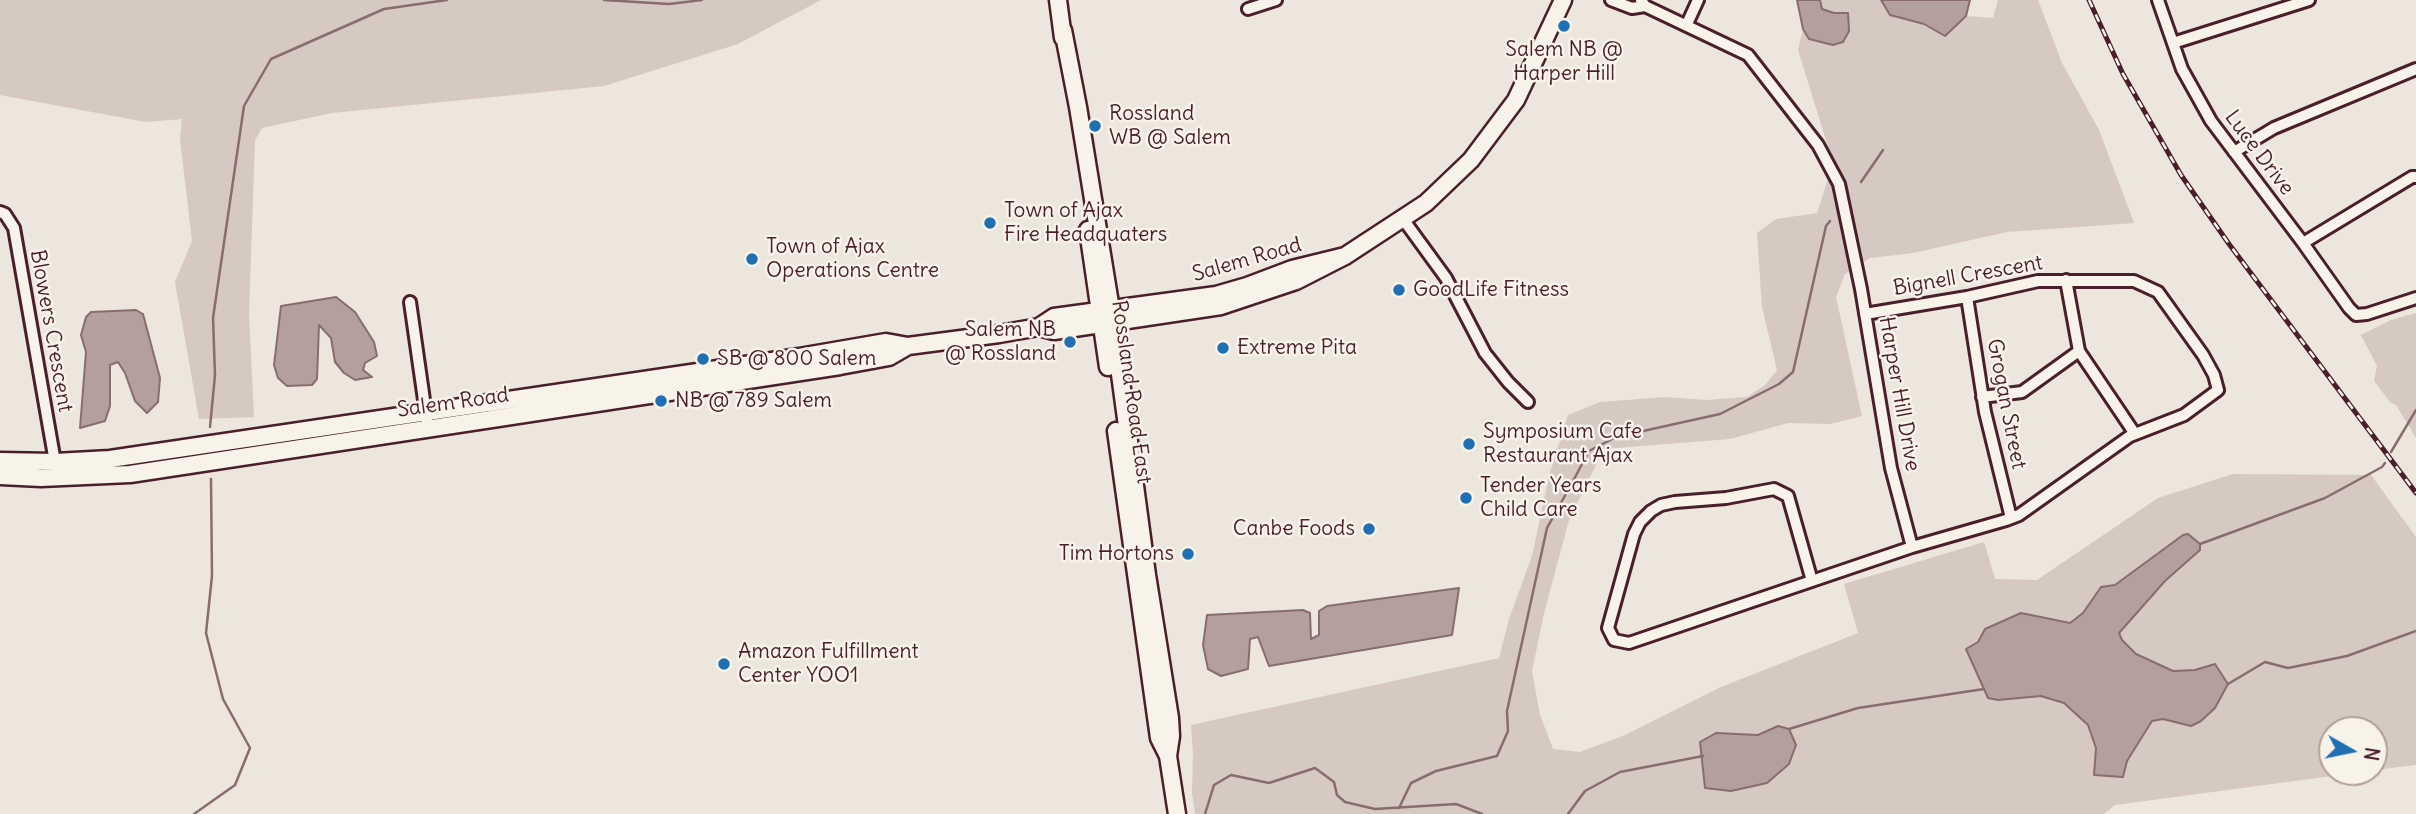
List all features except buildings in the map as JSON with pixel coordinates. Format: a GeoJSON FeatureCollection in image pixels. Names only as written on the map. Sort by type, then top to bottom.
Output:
{"type":"FeatureCollection","features":[{"type":"Feature","properties":{"kind":"main road","name":"Rossland Road East"},"geometry":{"type":"LineString","coordinates":[[1058,0],[1170,718],[1168,756],[1177,811]]}},
{"type":"Feature","properties":{"kind":"main road","name":"Salem Road"},"geometry":{"type":"LineString","coordinates":[[0,476],[41,478],[130,474],[427,420],[886,342],[908,346],[1039,327],[1054,317],[1106,316],[1221,306],[1296,281],[1345,256],[1426,203],[1471,160],[1516,100],[1563,0]]}},
{"type":"Feature","properties":{"kind":"main road","name":"Salem Road"},"geometry":{"type":"LineString","coordinates":[[0,461],[110,459],[427,420]]}},
{"type":"Feature","properties":{"kind":"street"},"geometry":{"type":"LineString","coordinates":[[1248,9],[1276,0]]}},
{"type":"Feature","properties":{"kind":"street","name":"Harper Hill Drive"},"geometry":{"type":"LineString","coordinates":[[1611,0],[1632,8],[1643,3],[1748,55],[1818,145],[1839,184],[1865,314],[1891,468],[1912,547]]}},
{"type":"Feature","properties":{"kind":"street"},"geometry":{"type":"LineString","coordinates":[[1687,24],[1698,0]]}},
{"type":"Feature","properties":{"kind":"street","name":"Luce Drive"},"geometry":{"type":"LineString","coordinates":[[2158,0],[2173,43],[2211,121],[2349,309],[2356,315],[2367,314],[2416,298]]}},
{"type":"Feature","properties":{"kind":"street"},"geometry":{"type":"LineString","coordinates":[[2173,43],[2309,0]]}},
{"type":"Feature","properties":{"kind":"street"},"geometry":{"type":"LineString","coordinates":[[2234,152],[2274,128],[2416,69]]}},
{"type":"Feature","properties":{"kind":"street"},"geometry":{"type":"LineString","coordinates":[[2303,243],[2416,177]]}},
{"type":"Feature","properties":{"kind":"street","name":"Blowers Crescent"},"geometry":{"type":"LineString","coordinates":[[0,212],[5,214],[14,228],[55,462]]}},
{"type":"Feature","properties":{"kind":"street"},"geometry":{"type":"LineString","coordinates":[[1403,219],[1446,278],[1485,353],[1528,402]]}},
{"type":"Feature","properties":{"kind":"street"},"geometry":{"type":"LineString","coordinates":[[2066,280],[2079,351],[2135,434]]}},
{"type":"Feature","properties":{"kind":"street","name":"Bignell Crescent"},"geometry":{"type":"LineString","coordinates":[[1812,580],[1788,496],[1773,489],[1726,498],[1661,505],[1640,522],[1634,534],[1608,628],[1614,640],[1629,643],[1912,547],[2011,518],[2135,434],[2184,415],[2218,390],[2214,374],[2203,355],[2158,292],[2134,281],[2038,281],[1967,297],[1865,314]]}},
{"type":"Feature","properties":{"kind":"street","name":"Grogan Street"},"geometry":{"type":"LineString","coordinates":[[1967,297],[1982,397],[2011,518]]}},
{"type":"Feature","properties":{"kind":"street"},"geometry":{"type":"LineString","coordinates":[[410,302],[427,420]]}},
{"type":"Feature","properties":{"kind":"street"},"geometry":{"type":"LineString","coordinates":[[1982,397],[2022,392],[2079,351]]}},
{"type":"Feature","properties":{"kind":"shaded area"},"geometry":{"type":"Polygon","coordinates":[[[0,0],[821,0],[738,44],[604,86],[332,113],[262,128],[255,140],[249,313],[254,417],[199,419],[175,282],[192,241],[180,139],[182,119],[146,122],[0,95],[0,0]]]}},
{"type":"Feature","properties":{"kind":"shaded area"},"geometry":{"type":"Polygon","coordinates":[[[1797,0],[1820,0],[1822,9],[1834,13],[1848,13],[1849,31],[1843,42],[1833,45],[1809,39],[1803,29],[1797,0]]]}},
{"type":"Feature","properties":{"kind":"shaded area"},"geometry":{"type":"Polygon","coordinates":[[[1820,0],[1881,0],[1890,15],[1924,24],[1945,36],[1966,16],[1993,18],[1998,0],[2038,0],[2062,63],[2099,130],[2134,223],[2007,232],[1913,253],[1870,258],[1845,274],[1836,297],[1862,416],[1830,424],[1788,423],[1730,439],[1604,449],[1569,520],[1544,613],[1532,671],[1540,715],[1553,749],[1580,752],[1625,735],[1721,687],[1858,633],[1844,584],[1984,542],[1995,579],[2037,580],[2158,498],[2233,474],[2371,475],[2416,537],[2416,765],[2388,768],[2388,716],[2318,716],[2318,778],[2115,805],[2104,814],[1195,814],[1191,725],[1499,658],[1509,619],[1532,556],[1550,472],[1568,415],[1600,402],[1666,397],[1707,400],[1747,397],[1765,385],[1777,370],[1762,307],[1757,233],[1776,219],[1817,213],[1833,163],[1798,50],[1803,29],[1809,39],[1849,31],[1848,14],[1822,9],[1820,0]],[[2188,534],[2183,535],[2115,585],[2101,587],[2083,613],[2070,623],[2021,613],[1985,629],[1978,642],[1966,649],[1987,698],[1998,700],[2041,696],[2063,703],[2088,725],[2096,748],[2094,775],[2123,777],[2127,761],[2152,721],[2162,719],[2191,726],[2195,670],[2173,671],[2136,654],[2119,633],[2165,581],[2200,550],[2188,534]],[[1716,733],[1701,742],[1703,756],[1758,735],[1716,733]]]}},
{"type":"Feature","properties":{"kind":"shaded area"},"geometry":{"type":"Polygon","coordinates":[[[1881,0],[1970,0],[1966,16],[1945,36],[1924,24],[1890,15],[1881,0]]]}},
{"type":"Feature","properties":{"kind":"shaded area"},"geometry":{"type":"Polygon","coordinates":[[[336,297],[355,312],[374,342],[377,356],[365,363],[363,370],[372,377],[355,380],[344,373],[335,362],[331,338],[319,325],[317,379],[312,385],[287,386],[278,378],[274,365],[281,306],[336,297]]]}},
{"type":"Feature","properties":{"kind":"shaded area"},"geometry":{"type":"Polygon","coordinates":[[[136,310],[143,314],[160,378],[158,402],[147,413],[135,401],[118,362],[110,365],[110,406],[105,421],[80,428],[86,352],[81,335],[86,317],[91,312],[136,310]]]}},
{"type":"Feature","properties":{"kind":"shaded area"},"geometry":{"type":"Polygon","coordinates":[[[2416,313],[2416,438],[2396,405],[2390,402],[2374,381],[2377,366],[2361,335],[2391,320],[2416,313]]]}},
{"type":"Feature","properties":{"kind":"shaded area"},"geometry":{"type":"Polygon","coordinates":[[[2188,534],[2200,544],[2200,550],[2165,581],[2119,633],[2136,654],[2173,671],[2195,670],[2215,664],[2228,684],[2215,708],[2191,726],[2163,719],[2152,721],[2127,761],[2123,777],[2094,775],[2096,748],[2088,725],[2064,703],[2041,696],[1998,700],[1988,698],[1966,649],[1978,642],[1985,629],[2021,613],[2070,623],[2083,613],[2101,587],[2115,585],[2188,534]]]}},
{"type":"Feature","properties":{"kind":"shaded area"},"geometry":{"type":"Polygon","coordinates":[[[1459,588],[1452,635],[1269,666],[1258,637],[1250,639],[1248,669],[1221,676],[1208,669],[1203,645],[1207,615],[1303,610],[1310,613],[1311,639],[1319,635],[1319,611],[1327,606],[1459,588]]]}},
{"type":"Feature","properties":{"kind":"shaded area"},"geometry":{"type":"Polygon","coordinates":[[[1778,726],[1789,729],[1796,745],[1789,764],[1767,783],[1731,791],[1705,788],[1700,742],[1716,733],[1758,735],[1778,726]]]}},
{"type":"Feature","properties":{"kind":"waterway"},"geometry":{"type":"LineString","coordinates":[[210,427],[215,375],[213,318],[244,106],[271,59],[384,9],[447,0]]}},
{"type":"Feature","properties":{"kind":"waterway"},"geometry":{"type":"LineString","coordinates":[[604,0],[669,4],[702,0]]}},
{"type":"Feature","properties":{"kind":"waterway"},"geometry":{"type":"LineString","coordinates":[[1861,182],[1883,150]]}},
{"type":"Feature","properties":{"kind":"waterway"},"geometry":{"type":"LineString","coordinates":[[1572,483],[1589,451],[1616,437],[1720,414],[1779,384],[1793,372],[1826,226],[1830,221]]}},
{"type":"Feature","properties":{"kind":"waterway"},"geometry":{"type":"LineString","coordinates":[[2391,452],[2416,410]]}},
{"type":"Feature","properties":{"kind":"waterway"},"geometry":{"type":"LineString","coordinates":[[2200,544],[2325,498],[2385,463]]}},
{"type":"Feature","properties":{"kind":"waterway"},"geometry":{"type":"LineString","coordinates":[[194,814],[235,785],[250,748],[223,699],[206,633],[212,576],[211,479]]}},
{"type":"Feature","properties":{"kind":"waterway"},"geometry":{"type":"LineString","coordinates":[[1399,808],[1411,783],[1436,771],[1497,756],[1508,731],[1507,711],[1547,528],[1567,492]]}},
{"type":"Feature","properties":{"kind":"waterway"},"geometry":{"type":"LineString","coordinates":[[2228,684],[2265,662],[2288,668],[2347,656],[2416,631]]}},
{"type":"Feature","properties":{"kind":"waterway"},"geometry":{"type":"LineString","coordinates":[[1789,729],[1858,708],[1984,689]]}},
{"type":"Feature","properties":{"kind":"waterway"},"geometry":{"type":"LineString","coordinates":[[1568,814],[1585,791],[1620,772],[1703,756]]}},
{"type":"Feature","properties":{"kind":"waterway"},"geometry":{"type":"LineString","coordinates":[[1205,814],[1214,785],[1231,775],[1269,783],[1315,768],[1334,782],[1337,795],[1345,802],[1375,809],[1456,804],[1482,814]]}},
{"type":"Feature","properties":{"kind":"railway"},"geometry":{"type":"LineString","coordinates":[[2089,0],[2123,74],[2181,175],[2229,244],[2416,493]]}},
{"type":"Feature","properties":{"kind":"place","name":"Salem NB @ Harper Hill"},"geometry":{"type":"Point","coordinates":[1564,26]}},
{"type":"Feature","properties":{"kind":"place","name":"Rossland WB @ Salem"},"geometry":{"type":"Point","coordinates":[1095,126]}},
{"type":"Feature","properties":{"kind":"place","name":"Town of Ajax Fire Headquaters"},"geometry":{"type":"Point","coordinates":[990,223]}},
{"type":"Feature","properties":{"kind":"place","name":"Town of Ajax Operations Centre"},"geometry":{"type":"Point","coordinates":[752,259]}},
{"type":"Feature","properties":{"kind":"place","name":"GoodLife Fitness"},"geometry":{"type":"Point","coordinates":[1399,290]}},
{"type":"Feature","properties":{"kind":"place","name":"Salem NB @ Rossland"},"geometry":{"type":"Point","coordinates":[1070,342]}},
{"type":"Feature","properties":{"kind":"place","name":"Extreme Pita"},"geometry":{"type":"Point","coordinates":[1223,348]}},
{"type":"Feature","properties":{"kind":"place","name":"SB @ 800 Salem"},"geometry":{"type":"Point","coordinates":[703,359]}},
{"type":"Feature","properties":{"kind":"place","name":"NB @ 789 Salem"},"geometry":{"type":"Point","coordinates":[661,401]}},
{"type":"Feature","properties":{"kind":"place","name":"Symposium Cafe Restaurant Ajax"},"geometry":{"type":"Point","coordinates":[1469,444]}},
{"type":"Feature","properties":{"kind":"place","name":"Tender Years Child Care"},"geometry":{"type":"Point","coordinates":[1466,498]}},
{"type":"Feature","properties":{"kind":"place","name":"Canbe Foods"},"geometry":{"type":"Point","coordinates":[1369,529]}},
{"type":"Feature","properties":{"kind":"place","name":"Tim Hortons"},"geometry":{"type":"Point","coordinates":[1188,554]}},
{"type":"Feature","properties":{"kind":"place","name":"Amazon Fulfillment Center YOO1"},"geometry":{"type":"Point","coordinates":[724,664]}}]}
